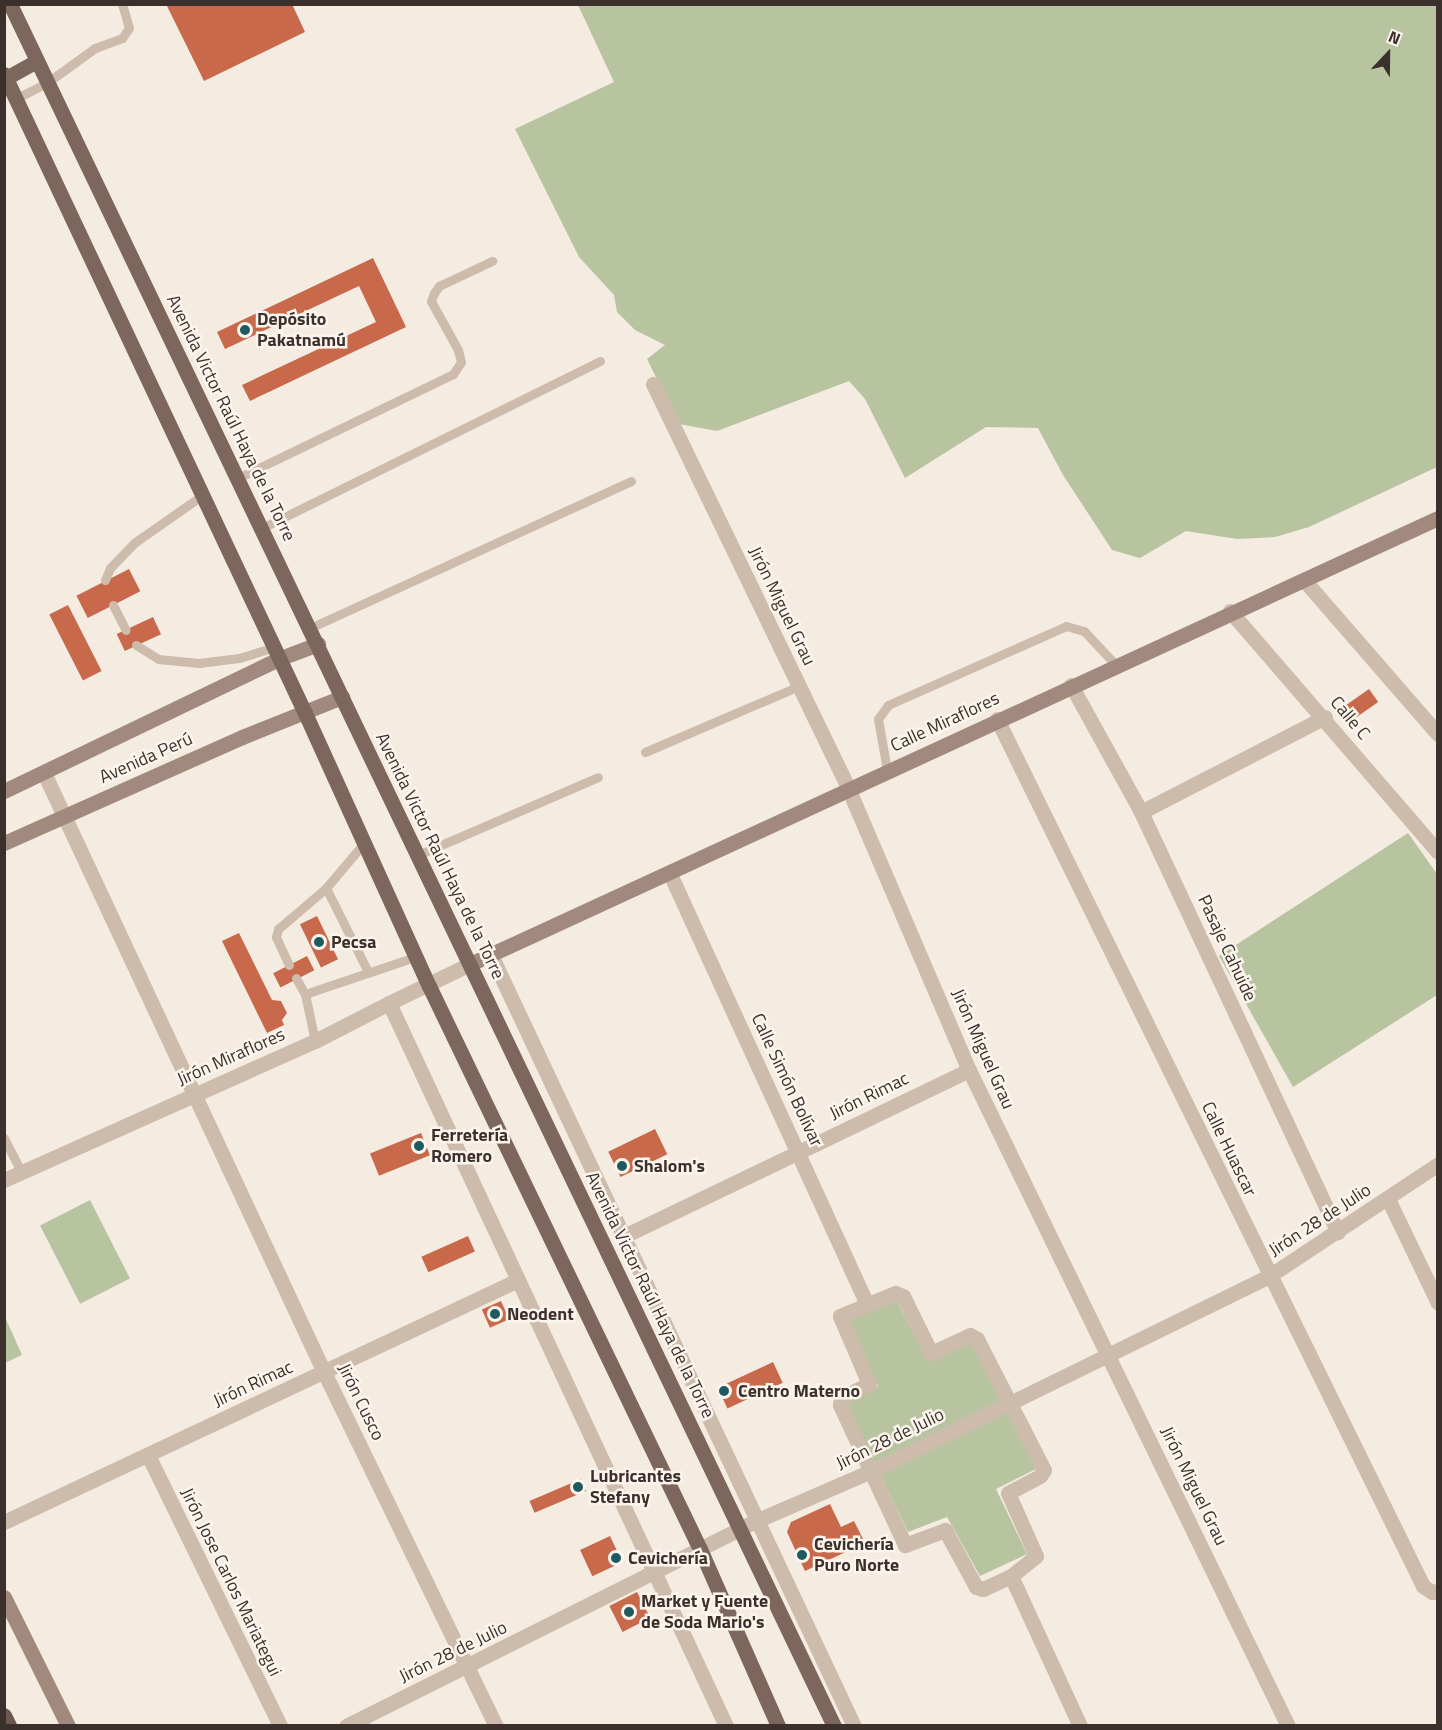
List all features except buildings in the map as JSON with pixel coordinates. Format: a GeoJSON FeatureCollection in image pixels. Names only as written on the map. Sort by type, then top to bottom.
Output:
{"type":"FeatureCollection","features":[{"type":"Feature","properties":{"kind":"highway"},"geometry":{"type":"LineString","coordinates":[[4,1716],[9,1725]]}},
{"type":"Feature","properties":{"kind":"main road","name":"Avenida Victor Raúl Haya de la Torre"},"geometry":{"type":"LineString","coordinates":[[10,4],[834,1725]]}},
{"type":"Feature","properties":{"kind":"main road"},"geometry":{"type":"LineString","coordinates":[[37,61],[5,76],[15,99],[305,713],[415,957],[700,1549],[778,1725]]}},
{"type":"Feature","properties":{"kind":"main road","name":"Calle Miraflores"},"geometry":{"type":"LineString","coordinates":[[470,964],[670,874],[848,788],[1115,664],[1437,518]]}},
{"type":"Feature","properties":{"kind":"main road","name":"Avenida Perú"},"geometry":{"type":"LineString","coordinates":[[4,791],[275,653],[318,644]]}},
{"type":"Feature","properties":{"kind":"main road","name":"Avenida Perú"},"geometry":{"type":"LineString","coordinates":[[4,843],[242,737],[342,697]]}},
{"type":"Feature","properties":{"kind":"main road"},"geometry":{"type":"LineString","coordinates":[[4,1597],[68,1725]]}},
{"type":"Feature","properties":{"kind":"street","name":"Jirón Miguel Grau"},"geometry":{"type":"LineString","coordinates":[[653,384],[848,788],[969,1070],[1288,1725]]}},
{"type":"Feature","properties":{"kind":"street"},"geometry":{"type":"LineString","coordinates":[[1304,580],[1437,734]]}},
{"type":"Feature","properties":{"kind":"street","name":"Calle C"},"geometry":{"type":"LineString","coordinates":[[1230,611],[1325,717],[1437,852]]}},
{"type":"Feature","properties":{"kind":"street","name":"Pasaje Cahuide"},"geometry":{"type":"LineString","coordinates":[[1071,686],[1141,812],[1338,1232]]}},
{"type":"Feature","properties":{"kind":"street"},"geometry":{"type":"LineString","coordinates":[[1141,812],[1325,717]]}},
{"type":"Feature","properties":{"kind":"street","name":"Calle Huascar"},"geometry":{"type":"LineString","coordinates":[[997,719],[1423,1586],[1435,1592]]}},
{"type":"Feature","properties":{"kind":"street","name":"Jirón Cusco"},"geometry":{"type":"LineString","coordinates":[[44,772],[196,1093],[324,1372],[496,1725]]}},
{"type":"Feature","properties":{"kind":"street","name":"Calle Simón Bolívar"},"geometry":{"type":"LineString","coordinates":[[670,874],[799,1152],[866,1303]]}},
{"type":"Feature","properties":{"kind":"street"},"geometry":{"type":"LineString","coordinates":[[491,955],[854,1725]]}},
{"type":"Feature","properties":{"kind":"street","name":"Jirón Miraflores"},"geometry":{"type":"LineString","coordinates":[[4,1180],[315,1041],[470,964]]}},
{"type":"Feature","properties":{"kind":"street"},"geometry":{"type":"LineString","coordinates":[[389,1003],[726,1725]]}},
{"type":"Feature","properties":{"kind":"street","name":"Jirón Rimac"},"geometry":{"type":"LineString","coordinates":[[624,1236],[969,1070]]}},
{"type":"Feature","properties":{"kind":"street","name":"Jirón 28 de Julio"},"geometry":{"type":"LineString","coordinates":[[346,1725],[468,1667],[758,1520],[869,1472],[1110,1356],[1269,1276],[1388,1199],[1437,1164]]}},
{"type":"Feature","properties":{"kind":"street"},"geometry":{"type":"LineString","coordinates":[[1388,1199],[1437,1303]]}},
{"type":"Feature","properties":{"kind":"street","name":"Jirón Rimac"},"geometry":{"type":"LineString","coordinates":[[4,1522],[518,1280]]}},
{"type":"Feature","properties":{"kind":"street"},"geometry":{"type":"LineString","coordinates":[[895,1293],[903,1296],[931,1353],[970,1335],[977,1339],[1044,1470],[1040,1476],[1008,1493],[1036,1556],[1011,1576],[979,1590],[945,1530],[905,1545],[869,1472],[839,1401],[869,1383],[839,1319],[844,1313],[866,1303],[895,1293]]}},
{"type":"Feature","properties":{"kind":"street","name":"Jirón Jose Carlos Mariategui"},"geometry":{"type":"LineString","coordinates":[[148,1455],[280,1725]]}},
{"type":"Feature","properties":{"kind":"street"},"geometry":{"type":"LineString","coordinates":[[1011,1576],[1080,1725]]}},
{"type":"Feature","properties":{"kind":"lane"},"geometry":{"type":"LineString","coordinates":[[15,99],[48,82],[95,48],[122,38],[129,28],[122,4]]}},
{"type":"Feature","properties":{"kind":"lane"},"geometry":{"type":"LineString","coordinates":[[238,478],[453,375],[461,362],[458,350],[431,301],[439,286],[492,261]]}},
{"type":"Feature","properties":{"kind":"lane"},"geometry":{"type":"LineString","coordinates":[[262,528],[600,361]]}},
{"type":"Feature","properties":{"kind":"lane"},"geometry":{"type":"LineString","coordinates":[[310,628],[631,481]]}},
{"type":"Feature","properties":{"kind":"lane"},"geometry":{"type":"LineString","coordinates":[[105,580],[110,568],[134,543],[201,495]]}},
{"type":"Feature","properties":{"kind":"lane"},"geometry":{"type":"LineString","coordinates":[[113,604],[126,630]]}},
{"type":"Feature","properties":{"kind":"lane"},"geometry":{"type":"LineString","coordinates":[[887,770],[878,719],[888,705],[1066,626],[1084,631],[1115,664]]}},
{"type":"Feature","properties":{"kind":"lane"},"geometry":{"type":"LineString","coordinates":[[136,645],[158,659],[199,663],[275,653]]}},
{"type":"Feature","properties":{"kind":"lane"},"geometry":{"type":"LineString","coordinates":[[645,752],[799,686]]}},
{"type":"Feature","properties":{"kind":"lane"},"geometry":{"type":"LineString","coordinates":[[418,855],[598,777]]}},
{"type":"Feature","properties":{"kind":"lane"},"geometry":{"type":"LineString","coordinates":[[289,965],[276,937],[278,929],[326,888],[364,843]]}},
{"type":"Feature","properties":{"kind":"lane"},"geometry":{"type":"LineString","coordinates":[[326,888],[368,972]]}},
{"type":"Feature","properties":{"kind":"lane"},"geometry":{"type":"LineString","coordinates":[[305,994],[415,957]]}},
{"type":"Feature","properties":{"kind":"lane"},"geometry":{"type":"LineString","coordinates":[[296,978],[305,994],[315,1041]]}},
{"type":"Feature","properties":{"kind":"lane"},"geometry":{"type":"LineString","coordinates":[[4,1138],[21,1172]]}},
{"type":"Feature","properties":{"kind":"green space"},"geometry":{"type":"Polygon","coordinates":[[[578,5],[1437,5],[1437,467],[1309,527],[1275,537],[1237,539],[1186,531],[1140,558],[1112,550],[1063,475],[1038,428],[986,427],[905,478],[865,399],[849,381],[717,431],[679,424],[647,359],[665,345],[635,330],[617,312],[614,295],[579,257],[515,129],[614,82],[578,5]]]}},
{"type":"Feature","properties":{"kind":"green space"},"geometry":{"type":"Polygon","coordinates":[[[1408,833],[1437,874],[1437,995],[1293,1087],[1219,956],[1408,833]]]}},
{"type":"Feature","properties":{"kind":"green space"},"geometry":{"type":"Polygon","coordinates":[[[90,1200],[130,1278],[80,1304],[40,1225],[90,1200]]]}},
{"type":"Feature","properties":{"kind":"green space"},"geometry":{"type":"Polygon","coordinates":[[[895,1297],[927,1360],[972,1342],[1036,1469],[996,1489],[1027,1554],[980,1576],[947,1517],[908,1532],[846,1403],[878,1386],[846,1318],[895,1297]]]}},
{"type":"Feature","properties":{"kind":"green space"},"geometry":{"type":"Polygon","coordinates":[[[5,1317],[22,1355],[4,1363],[5,1317]]]}},
{"type":"Feature","properties":{"kind":"place","name":"Depósito Pakatnamú"},"geometry":{"type":"Point","coordinates":[245,330]}},
{"type":"Feature","properties":{"kind":"place","name":"Pecsa"},"geometry":{"type":"Point","coordinates":[319,942]}},
{"type":"Feature","properties":{"kind":"place","name":"Ferretería Romero"},"geometry":{"type":"Point","coordinates":[419,1146]}},
{"type":"Feature","properties":{"kind":"place","name":"Shalom's"},"geometry":{"type":"Point","coordinates":[622,1166]}},
{"type":"Feature","properties":{"kind":"place","name":"Neodent"},"geometry":{"type":"Point","coordinates":[495,1314]}},
{"type":"Feature","properties":{"kind":"place","name":"Centro Materno"},"geometry":{"type":"Point","coordinates":[724,1391]}},
{"type":"Feature","properties":{"kind":"place","name":"Lubricantes Stefany"},"geometry":{"type":"Point","coordinates":[578,1487]}},
{"type":"Feature","properties":{"kind":"place","name":"Cevichería Puro Norte"},"geometry":{"type":"Point","coordinates":[802,1555]}},
{"type":"Feature","properties":{"kind":"place","name":"Cevichería"},"geometry":{"type":"Point","coordinates":[616,1558]}},
{"type":"Feature","properties":{"kind":"place","name":"Market y Fuente de Soda Mario's"},"geometry":{"type":"Point","coordinates":[629,1612]}}]}
